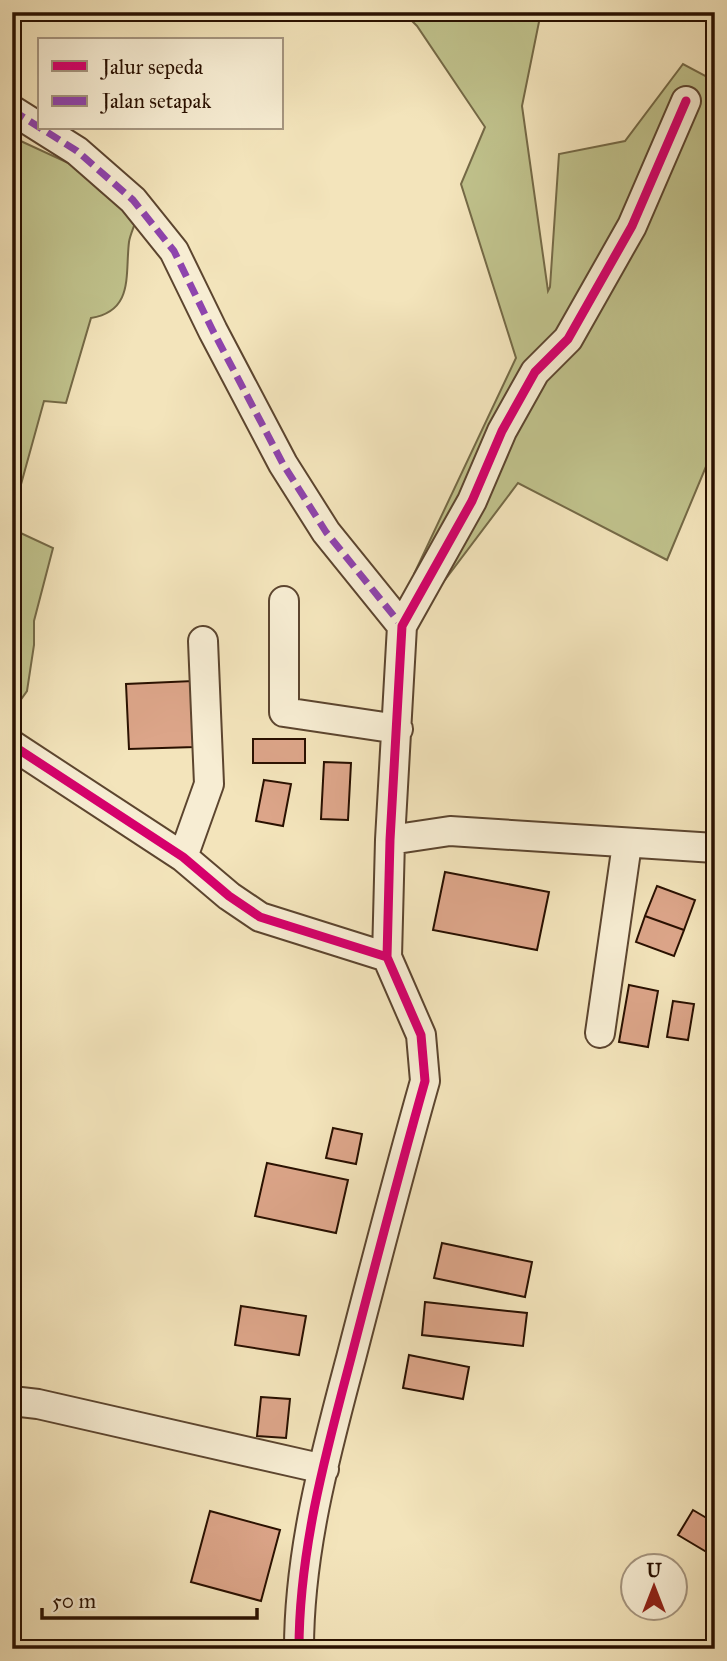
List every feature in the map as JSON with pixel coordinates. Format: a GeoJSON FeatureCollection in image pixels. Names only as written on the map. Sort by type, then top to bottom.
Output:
{"type":"FeatureCollection","features":[{"type":"Feature","properties":{"kind":"street"},"geometry":{"type":"LineString","coordinates":[[299,1649],[299,1612],[309,1535],[425,1081],[421,1035],[387,957],[390,840],[402,626],[472,501],[502,431],[535,372],[568,339],[632,226],[686,101]]}},
{"type":"Feature","properties":{"kind":"street"},"geometry":{"type":"LineString","coordinates":[[12,110],[38,127]]}},
{"type":"Feature","properties":{"kind":"street"},"geometry":{"type":"LineString","coordinates":[[43,130],[87,159],[133,200],[173,251],[283,464],[326,532],[402,626]]}},
{"type":"Feature","properties":{"kind":"street"},"geometry":{"type":"LineString","coordinates":[[284,601],[284,712],[397,729]]}},
{"type":"Feature","properties":{"kind":"street"},"geometry":{"type":"LineString","coordinates":[[183,857],[209,784],[203,640]]}},
{"type":"Feature","properties":{"kind":"street"},"geometry":{"type":"LineString","coordinates":[[12,745],[183,857],[229,896],[260,917],[387,957]]}},
{"type":"Feature","properties":{"kind":"street"},"geometry":{"type":"LineString","coordinates":[[390,840],[450,831],[715,848]]}},
{"type":"Feature","properties":{"kind":"street"},"geometry":{"type":"LineString","coordinates":[[600,1033],[627,844]]}},
{"type":"Feature","properties":{"kind":"street"},"geometry":{"type":"LineString","coordinates":[[12,1401],[38,1404],[324,1469]]}},
{"type":"Feature","properties":{"kind":"green space"},"geometry":{"type":"Polygon","coordinates":[[[403,12],[541,12],[522,106],[548,291],[559,154],[625,141],[683,64],[715,81],[715,445],[667,560],[518,483],[426,605],[414,574],[516,358],[461,184],[485,127],[417,26],[403,12]]]}},
{"type":"Feature","properties":{"kind":"green space"},"geometry":{"type":"Polygon","coordinates":[[[12,137],[75,166],[136,220],[130,239],[127,279],[121,300],[105,314],[91,318],[66,403],[44,401],[12,517],[12,137]]]}},
{"type":"Feature","properties":{"kind":"green space"},"geometry":{"type":"Polygon","coordinates":[[[12,529],[53,548],[34,621],[34,645],[27,691],[12,712],[12,529]]]}},
{"type":"Feature","properties":{"kind":"building"},"geometry":{"type":"Polygon","coordinates":[[[193,681],[195,747],[129,749],[126,684],[193,681]]]}},
{"type":"Feature","properties":{"kind":"building"},"geometry":{"type":"Polygon","coordinates":[[[253,739],[305,739],[305,763],[253,763],[253,739]]]}},
{"type":"Feature","properties":{"kind":"building"},"geometry":{"type":"Polygon","coordinates":[[[324,762],[351,763],[348,820],[321,819],[324,762]]]}},
{"type":"Feature","properties":{"kind":"building"},"geometry":{"type":"Polygon","coordinates":[[[264,780],[291,784],[283,826],[256,821],[264,780]]]}},
{"type":"Feature","properties":{"kind":"building"},"geometry":{"type":"Polygon","coordinates":[[[445,872],[549,892],[537,950],[433,930],[445,872]]]}},
{"type":"Feature","properties":{"kind":"building"},"geometry":{"type":"Polygon","coordinates":[[[657,886],[695,900],[684,930],[645,916],[657,886]]]}},
{"type":"Feature","properties":{"kind":"building"},"geometry":{"type":"Polygon","coordinates":[[[645,916],[684,930],[674,956],[636,942],[645,916]]]}},
{"type":"Feature","properties":{"kind":"building"},"geometry":{"type":"Polygon","coordinates":[[[629,985],[658,991],[648,1047],[619,1042],[629,985]]]}},
{"type":"Feature","properties":{"kind":"building"},"geometry":{"type":"Polygon","coordinates":[[[673,1001],[694,1004],[688,1040],[667,1037],[673,1001]]]}},
{"type":"Feature","properties":{"kind":"building"},"geometry":{"type":"Polygon","coordinates":[[[333,1128],[362,1134],[356,1164],[326,1158],[333,1128]]]}},
{"type":"Feature","properties":{"kind":"building"},"geometry":{"type":"Polygon","coordinates":[[[267,1163],[348,1180],[336,1233],[255,1216],[267,1163]]]}},
{"type":"Feature","properties":{"kind":"building"},"geometry":{"type":"Polygon","coordinates":[[[442,1243],[532,1262],[525,1297],[434,1278],[442,1243]]]}},
{"type":"Feature","properties":{"kind":"building"},"geometry":{"type":"Polygon","coordinates":[[[425,1302],[527,1313],[523,1346],[422,1335],[425,1302]]]}},
{"type":"Feature","properties":{"kind":"building"},"geometry":{"type":"Polygon","coordinates":[[[241,1306],[306,1316],[299,1355],[235,1345],[241,1306]]]}},
{"type":"Feature","properties":{"kind":"building"},"geometry":{"type":"Polygon","coordinates":[[[409,1355],[469,1367],[463,1399],[403,1388],[409,1355]]]}},
{"type":"Feature","properties":{"kind":"building"},"geometry":{"type":"Polygon","coordinates":[[[261,1397],[290,1399],[286,1438],[257,1436],[261,1397]]]}},
{"type":"Feature","properties":{"kind":"building"},"geometry":{"type":"Polygon","coordinates":[[[693,1510],[715,1523],[715,1557],[678,1535],[693,1510]]]}},
{"type":"Feature","properties":{"kind":"building"},"geometry":{"type":"Polygon","coordinates":[[[210,1511],[280,1530],[261,1601],[191,1582],[210,1511]]]}},
{"type":"Feature","properties":{"kind":"building"},"geometry":{"type":"Polygon","coordinates":[[[28,1643],[55,1649],[27,1649],[28,1643]]]}},
{"type":"Feature","properties":{"kind":"marked path"},"geometry":{"type":"LineString","coordinates":[[12,110],[38,126]]}},
{"type":"Feature","properties":{"kind":"marked path"},"geometry":{"type":"LineString","coordinates":[[44,130],[77,151],[133,200],[174,251],[283,464],[326,532],[402,626]]}},
{"type":"Feature","properties":{"kind":"cycle path"},"geometry":{"type":"LineString","coordinates":[[387,957],[390,840],[402,626],[472,501],[502,431],[535,372],[568,339],[632,226],[686,101]]}},
{"type":"Feature","properties":{"kind":"cycle path"},"geometry":{"type":"LineString","coordinates":[[12,745],[183,857],[229,896],[260,917],[387,957],[421,1035],[425,1081],[324,1465],[309,1538],[300,1612],[299,1649]]}}]}
